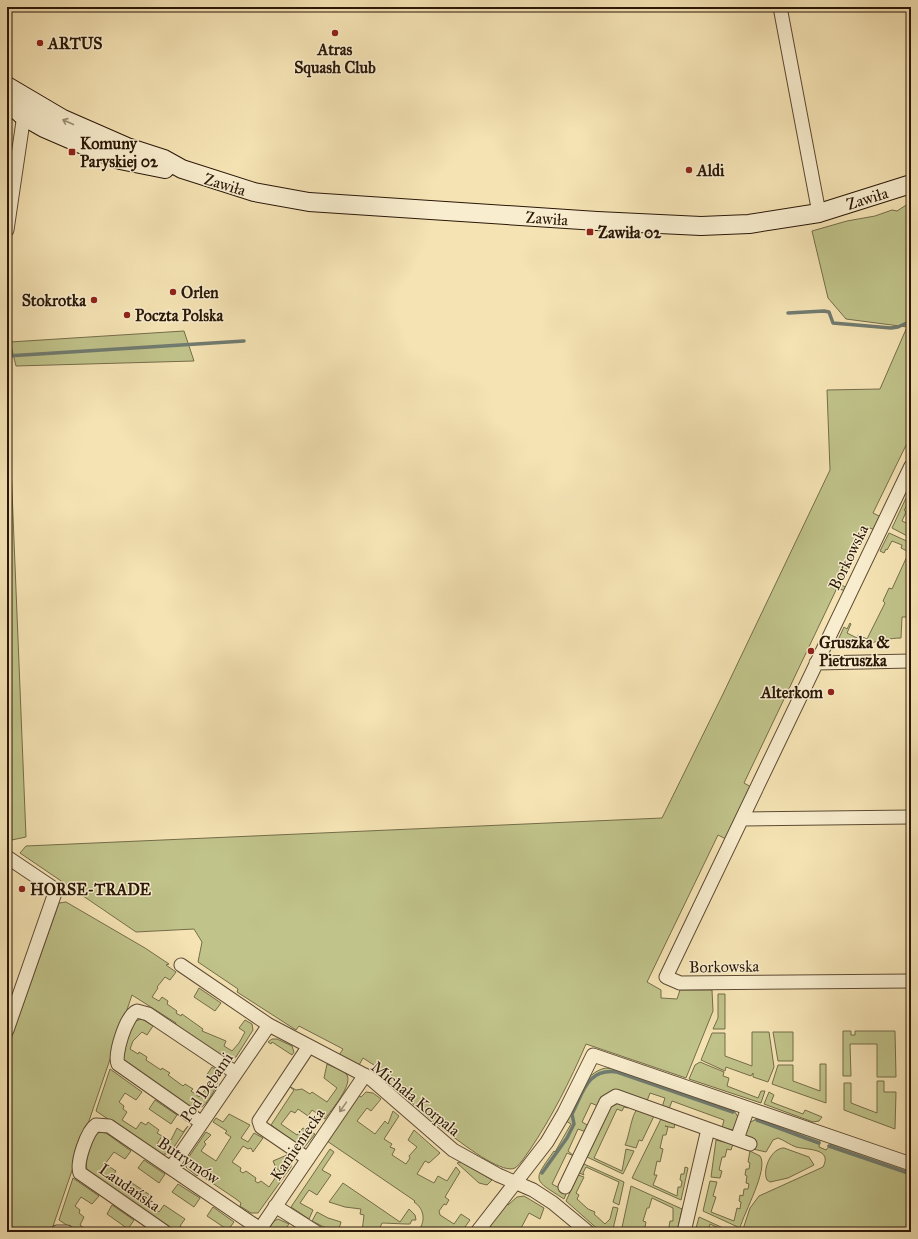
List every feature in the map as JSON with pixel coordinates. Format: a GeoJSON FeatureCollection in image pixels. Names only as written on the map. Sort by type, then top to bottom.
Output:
{"type":"FeatureCollection","features":[{"type":"Feature","properties":{"kind":"street"},"geometry":{"type":"LineString","coordinates":[[780,7],[819,213]]}},
{"type":"Feature","properties":{"kind":"street","name":"Zawiła"},"geometry":{"type":"LineString","coordinates":[[7,86],[25,107]]}},
{"type":"Feature","properties":{"kind":"street","name":"Zawiła"},"geometry":{"type":"LineString","coordinates":[[7,101],[63,119],[127,147],[164,159],[182,169],[254,192],[279,198],[350,205],[612,222],[701,226],[749,224],[819,213],[911,184]]}},
{"type":"Feature","properties":{"kind":"street"},"geometry":{"type":"LineString","coordinates":[[7,230],[25,107]]}},
{"type":"Feature","properties":{"kind":"street","name":"Borkowska"},"geometry":{"type":"LineString","coordinates":[[911,466],[666,977],[680,983],[911,981]]}},
{"type":"Feature","properties":{"kind":"street"},"geometry":{"type":"LineString","coordinates":[[816,663],[911,661]]}},
{"type":"Feature","properties":{"kind":"street"},"geometry":{"type":"LineString","coordinates":[[743,819],[911,817]]}},
{"type":"Feature","properties":{"kind":"street"},"geometry":{"type":"LineString","coordinates":[[7,857],[56,890],[7,1030]]}},
{"type":"Feature","properties":{"kind":"street","name":"Michała Korpala"},"geometry":{"type":"LineString","coordinates":[[181,965],[269,1025],[365,1075],[453,1150],[480,1166],[523,1185],[552,1203],[588,1232]]}},
{"type":"Feature","properties":{"kind":"street"},"geometry":{"type":"LineString","coordinates":[[202,1123],[118,1064],[116,1055],[128,1021],[134,1012],[146,1013],[236,1073]]}},
{"type":"Feature","properties":{"kind":"street","name":"Pod Dębami"},"geometry":{"type":"LineString","coordinates":[[171,1168],[269,1025]]}},
{"type":"Feature","properties":{"kind":"street"},"geometry":{"type":"LineString","coordinates":[[308,1159],[261,1127],[259,1121],[309,1046]]}},
{"type":"Feature","properties":{"kind":"street"},"geometry":{"type":"LineString","coordinates":[[477,1232],[550,1136],[593,1055],[911,1164]]}},
{"type":"Feature","properties":{"kind":"street","name":"Kamieniecka"},"geometry":{"type":"LineString","coordinates":[[259,1231],[365,1075]]}},
{"type":"Feature","properties":{"kind":"street"},"geometry":{"type":"LineString","coordinates":[[565,1186],[606,1102],[610,1098],[621,1097],[750,1144]]}},
{"type":"Feature","properties":{"kind":"street"},"geometry":{"type":"LineString","coordinates":[[737,1140],[748,1108]]}},
{"type":"Feature","properties":{"kind":"street","name":"Butrymów"},"geometry":{"type":"LineString","coordinates":[[97,1124],[107,1125],[171,1168],[259,1231]]}},
{"type":"Feature","properties":{"kind":"street","name":"Laudańska"},"geometry":{"type":"LineString","coordinates":[[97,1124],[90,1131],[78,1164],[80,1171],[165,1232]]}},
{"type":"Feature","properties":{"kind":"street"},"geometry":{"type":"LineString","coordinates":[[684,1232],[708,1129]]}},
{"type":"Feature","properties":{"kind":"street"},"geometry":{"type":"LineString","coordinates":[[275,1206],[316,1232]]}},
{"type":"Feature","properties":{"kind":"street"},"geometry":{"type":"LineString","coordinates":[[57,1232],[67,1232]]}},
{"type":"Feature","properties":{"kind":"green space"},"geometry":{"type":"Polygon","coordinates":[[[911,202],[911,435],[873,513],[881,517],[875,530],[867,527],[840,584],[847,588],[845,591],[837,588],[744,783],[751,787],[726,839],[718,835],[647,982],[661,990],[661,998],[677,999],[680,990],[712,990],[713,1011],[686,1078],[586,1044],[560,1099],[529,1151],[515,1168],[503,1168],[487,1160],[444,1130],[375,1070],[377,1067],[363,1058],[359,1065],[339,1055],[343,1049],[299,1026],[296,1030],[237,992],[238,989],[198,962],[202,942],[194,929],[136,932],[20,853],[26,846],[662,818],[830,470],[827,390],[880,389],[907,327],[846,319],[828,298],[812,231],[847,221],[875,216],[892,210],[897,211],[911,202]]]}},
{"type":"Feature","properties":{"kind":"green space"},"geometry":{"type":"Polygon","coordinates":[[[184,331],[194,361],[16,366],[10,342],[184,331]]]}},
{"type":"Feature","properties":{"kind":"green space"},"geometry":{"type":"Polygon","coordinates":[[[11,466],[26,837],[7,841],[7,467],[11,466]]]}},
{"type":"Feature","properties":{"kind":"green space"},"geometry":{"type":"Polygon","coordinates":[[[906,498],[911,500],[904,510],[906,512],[902,521],[911,525],[911,538],[892,528],[906,498]]]}},
{"type":"Feature","properties":{"kind":"green space"},"geometry":{"type":"Polygon","coordinates":[[[889,533],[911,543],[911,617],[902,617],[901,638],[862,644],[846,643],[838,640],[844,627],[847,629],[850,623],[851,624],[847,633],[857,638],[858,635],[867,639],[885,603],[883,601],[889,588],[892,589],[909,552],[901,548],[902,545],[892,541],[884,553],[880,551],[889,533]]]}},
{"type":"Feature","properties":{"kind":"green space"},"geometry":{"type":"Polygon","coordinates":[[[66,902],[145,948],[169,964],[166,965],[176,972],[170,980],[165,977],[157,987],[158,988],[152,997],[159,1001],[162,997],[168,1001],[167,1004],[177,1011],[176,1013],[181,1016],[182,1014],[203,1029],[202,1031],[226,1041],[224,1046],[232,1051],[239,1043],[245,1032],[239,1028],[245,1020],[252,1024],[253,1030],[236,1057],[230,1059],[225,1057],[224,1059],[175,1025],[176,1023],[132,995],[51,1232],[7,1232],[7,1050],[59,903],[66,902]]]}},
{"type":"Feature","properties":{"kind":"green space"},"geometry":{"type":"Polygon","coordinates":[[[199,988],[221,1003],[215,1011],[194,997],[199,988]]]}},
{"type":"Feature","properties":{"kind":"green space"},"geometry":{"type":"Polygon","coordinates":[[[718,994],[725,994],[725,1029],[713,1029],[718,1018],[718,994]]]}},
{"type":"Feature","properties":{"kind":"green space"},"geometry":{"type":"Polygon","coordinates":[[[142,1019],[153,1026],[147,1035],[142,1032],[133,1041],[130,1049],[147,1057],[146,1060],[161,1070],[162,1068],[170,1073],[168,1075],[183,1086],[185,1084],[193,1089],[191,1091],[199,1097],[209,1085],[208,1084],[211,1079],[206,1076],[212,1067],[219,1072],[219,1079],[206,1104],[199,1107],[193,1106],[191,1108],[126,1063],[122,1058],[131,1025],[135,1021],[142,1019]]]}},
{"type":"Feature","properties":{"kind":"green space"},"geometry":{"type":"Polygon","coordinates":[[[843,1031],[851,1031],[851,1035],[855,1035],[855,1031],[895,1031],[896,1077],[877,1077],[877,1044],[850,1044],[851,1076],[843,1076],[843,1031]]]}},
{"type":"Feature","properties":{"kind":"green space"},"geometry":{"type":"Polygon","coordinates":[[[752,1032],[769,1032],[774,1067],[768,1082],[753,1077],[753,1073],[751,1076],[726,1067],[725,1071],[701,1060],[712,1033],[725,1033],[725,1056],[752,1066],[752,1032]]]}},
{"type":"Feature","properties":{"kind":"green space"},"geometry":{"type":"Polygon","coordinates":[[[773,1032],[793,1032],[793,1061],[778,1061],[773,1032]]]}},
{"type":"Feature","properties":{"kind":"green space"},"geometry":{"type":"Polygon","coordinates":[[[272,1039],[277,1039],[292,1046],[294,1052],[292,1055],[272,1042],[271,1044],[268,1042],[272,1039]]]}},
{"type":"Feature","properties":{"kind":"green space"},"geometry":{"type":"Polygon","coordinates":[[[700,1062],[724,1072],[723,1076],[729,1078],[727,1086],[758,1098],[761,1091],[765,1091],[761,1103],[689,1079],[695,1065],[700,1062]]]}},
{"type":"Feature","properties":{"kind":"green space"},"geometry":{"type":"Polygon","coordinates":[[[327,1064],[343,1072],[347,1075],[348,1079],[344,1091],[325,1119],[312,1110],[308,1116],[298,1109],[295,1113],[291,1111],[281,1124],[297,1135],[303,1128],[315,1134],[303,1149],[271,1125],[294,1090],[287,1085],[296,1090],[302,1089],[310,1094],[312,1092],[327,1102],[337,1088],[324,1078],[327,1064]]]}},
{"type":"Feature","properties":{"kind":"green space"},"geometry":{"type":"Polygon","coordinates":[[[820,1064],[826,1064],[826,1103],[772,1084],[778,1065],[793,1065],[793,1081],[820,1091],[820,1064]]]}},
{"type":"Feature","properties":{"kind":"green space"},"geometry":{"type":"Polygon","coordinates":[[[606,1068],[618,1070],[733,1109],[738,1117],[734,1130],[722,1128],[724,1120],[672,1101],[669,1109],[662,1107],[665,1098],[650,1093],[647,1101],[621,1092],[598,1106],[591,1103],[582,1122],[589,1126],[586,1132],[578,1129],[568,1151],[574,1156],[567,1153],[552,1184],[567,1192],[564,1199],[541,1183],[539,1175],[547,1161],[554,1151],[555,1152],[571,1124],[566,1121],[581,1089],[591,1075],[606,1068]]]}},
{"type":"Feature","properties":{"kind":"green space"},"geometry":{"type":"Polygon","coordinates":[[[110,1069],[142,1092],[136,1100],[125,1093],[119,1102],[124,1106],[123,1109],[127,1112],[122,1120],[136,1129],[141,1122],[146,1125],[148,1122],[159,1130],[157,1133],[162,1136],[157,1144],[163,1148],[170,1139],[171,1140],[177,1128],[183,1132],[188,1126],[170,1153],[161,1155],[96,1111],[110,1069]]]}},
{"type":"Feature","properties":{"kind":"green space"},"geometry":{"type":"Polygon","coordinates":[[[877,1081],[884,1081],[884,1092],[896,1092],[895,1129],[844,1110],[844,1083],[851,1083],[851,1103],[877,1113],[877,1081]]]}},
{"type":"Feature","properties":{"kind":"green space"},"geometry":{"type":"Polygon","coordinates":[[[366,1092],[373,1093],[381,1099],[371,1111],[367,1108],[357,1121],[375,1134],[385,1121],[388,1124],[393,1111],[399,1116],[384,1139],[392,1144],[390,1147],[395,1149],[392,1155],[406,1164],[410,1158],[409,1156],[417,1147],[408,1140],[414,1130],[440,1153],[429,1163],[425,1161],[417,1174],[434,1183],[438,1176],[447,1181],[456,1167],[460,1172],[445,1197],[449,1200],[439,1211],[440,1215],[454,1224],[461,1214],[470,1220],[462,1231],[417,1232],[422,1224],[423,1216],[420,1208],[414,1202],[415,1201],[327,1141],[358,1095],[361,1097],[366,1092]]]}},
{"type":"Feature","properties":{"kind":"green space"},"geometry":{"type":"Polygon","coordinates":[[[769,1092],[774,1095],[771,1102],[803,1114],[805,1110],[822,1117],[819,1121],[813,1122],[764,1104],[769,1092]]]}},
{"type":"Feature","properties":{"kind":"green space"},"geometry":{"type":"Polygon","coordinates":[[[155,1100],[177,1115],[171,1124],[149,1109],[155,1100]]]}},
{"type":"Feature","properties":{"kind":"green space"},"geometry":{"type":"Polygon","coordinates":[[[619,1103],[629,1107],[624,1107],[622,1111],[617,1109],[594,1158],[622,1171],[626,1149],[634,1151],[623,1174],[587,1157],[611,1106],[619,1103]]]}},
{"type":"Feature","properties":{"kind":"green space"},"geometry":{"type":"Polygon","coordinates":[[[637,1110],[654,1116],[642,1141],[639,1140],[636,1148],[625,1145],[635,1112],[637,1110]]]}},
{"type":"Feature","properties":{"kind":"green space"},"geometry":{"type":"Polygon","coordinates":[[[229,1114],[250,1125],[241,1138],[248,1142],[254,1133],[263,1138],[253,1152],[251,1148],[248,1149],[243,1146],[232,1162],[241,1168],[240,1171],[243,1173],[246,1171],[256,1178],[255,1181],[258,1183],[261,1181],[269,1187],[280,1171],[276,1168],[273,1161],[287,1155],[292,1160],[291,1167],[258,1213],[251,1213],[240,1206],[241,1203],[236,1199],[199,1174],[197,1176],[186,1167],[186,1161],[206,1132],[211,1135],[204,1142],[206,1144],[201,1151],[216,1161],[231,1137],[225,1133],[227,1131],[213,1122],[216,1118],[223,1122],[229,1114]]]}},
{"type":"Feature","properties":{"kind":"green space"},"geometry":{"type":"Polygon","coordinates":[[[758,1118],[820,1139],[819,1147],[826,1150],[831,1144],[911,1170],[911,1232],[745,1232],[746,1230],[743,1229],[750,1208],[759,1196],[823,1167],[825,1161],[825,1156],[822,1153],[796,1147],[778,1138],[773,1140],[766,1152],[753,1149],[756,1141],[748,1138],[745,1134],[749,1123],[758,1118]]]}},
{"type":"Feature","properties":{"kind":"green space"},"geometry":{"type":"Polygon","coordinates":[[[661,1119],[675,1124],[674,1128],[665,1126],[668,1127],[666,1135],[663,1135],[660,1148],[663,1149],[660,1162],[657,1161],[654,1175],[657,1175],[653,1185],[677,1196],[678,1187],[681,1187],[681,1174],[684,1174],[685,1167],[688,1168],[681,1200],[632,1178],[661,1119]]]}},
{"type":"Feature","properties":{"kind":"green space"},"geometry":{"type":"Polygon","coordinates":[[[100,1132],[106,1133],[131,1151],[125,1159],[114,1152],[105,1164],[116,1171],[111,1179],[124,1188],[129,1181],[150,1195],[145,1203],[159,1212],[164,1205],[185,1219],[180,1226],[188,1232],[175,1232],[88,1173],[86,1163],[87,1157],[91,1144],[100,1132]]]}},
{"type":"Feature","properties":{"kind":"green space"},"geometry":{"type":"Polygon","coordinates":[[[716,1140],[733,1144],[731,1150],[727,1149],[725,1157],[722,1157],[719,1170],[722,1171],[720,1178],[711,1177],[716,1140]]]}},
{"type":"Feature","properties":{"kind":"green space"},"geometry":{"type":"Polygon","coordinates":[[[784,1148],[809,1157],[814,1165],[788,1178],[770,1182],[767,1180],[766,1176],[769,1160],[775,1152],[784,1148]]]}},
{"type":"Feature","properties":{"kind":"green space"},"geometry":{"type":"Polygon","coordinates":[[[330,1149],[334,1152],[322,1170],[331,1175],[317,1195],[309,1190],[300,1203],[313,1210],[309,1219],[291,1207],[330,1149]]]}},
{"type":"Feature","properties":{"kind":"green space"},"geometry":{"type":"Polygon","coordinates":[[[750,1151],[760,1156],[762,1162],[761,1170],[759,1180],[740,1228],[703,1211],[710,1181],[717,1182],[713,1196],[716,1197],[711,1212],[734,1221],[737,1208],[740,1209],[740,1195],[743,1196],[744,1189],[748,1189],[749,1184],[746,1183],[747,1176],[745,1175],[746,1169],[749,1169],[750,1163],[748,1162],[750,1151]]]}},
{"type":"Feature","properties":{"kind":"green space"},"geometry":{"type":"Polygon","coordinates":[[[144,1160],[165,1174],[159,1183],[138,1168],[144,1160]]]}},
{"type":"Feature","properties":{"kind":"green space"},"geometry":{"type":"Polygon","coordinates":[[[461,1162],[492,1180],[487,1185],[479,1183],[457,1163],[461,1162]]]}},
{"type":"Feature","properties":{"kind":"green space"},"geometry":{"type":"Polygon","coordinates":[[[584,1164],[624,1182],[619,1205],[613,1202],[619,1182],[586,1167],[583,1173],[584,1175],[579,1173],[584,1164]]]}},
{"type":"Feature","properties":{"kind":"green space"},"geometry":{"type":"Polygon","coordinates":[[[578,1175],[584,1177],[576,1193],[579,1195],[577,1199],[588,1209],[595,1212],[594,1214],[605,1224],[610,1219],[613,1207],[618,1208],[613,1229],[610,1232],[601,1232],[566,1201],[578,1175]]]}},
{"type":"Feature","properties":{"kind":"green space"},"geometry":{"type":"Polygon","coordinates":[[[73,1178],[99,1196],[92,1204],[81,1197],[75,1206],[80,1210],[79,1213],[84,1217],[80,1225],[90,1232],[77,1232],[59,1220],[73,1178]]]}},
{"type":"Feature","properties":{"kind":"green space"},"geometry":{"type":"Polygon","coordinates":[[[343,1183],[400,1222],[409,1209],[415,1215],[416,1220],[412,1220],[410,1224],[382,1223],[378,1232],[362,1232],[364,1215],[360,1214],[361,1209],[345,1207],[329,1202],[343,1183]]]}},
{"type":"Feature","properties":{"kind":"green space"},"geometry":{"type":"Polygon","coordinates":[[[178,1184],[200,1198],[194,1207],[172,1192],[178,1184]]]}},
{"type":"Feature","properties":{"kind":"green space"},"geometry":{"type":"Polygon","coordinates":[[[631,1186],[682,1209],[677,1232],[671,1232],[672,1228],[669,1227],[670,1221],[673,1221],[673,1208],[652,1198],[643,1221],[646,1222],[644,1232],[621,1232],[631,1186]]]}},
{"type":"Feature","properties":{"kind":"green space"},"geometry":{"type":"Polygon","coordinates":[[[524,1196],[544,1208],[540,1219],[529,1213],[519,1232],[484,1232],[506,1203],[508,1205],[517,1197],[524,1196]]]}},
{"type":"Feature","properties":{"kind":"green space"},"geometry":{"type":"Polygon","coordinates":[[[112,1205],[134,1220],[128,1229],[107,1214],[112,1205]]]}},
{"type":"Feature","properties":{"kind":"green space"},"geometry":{"type":"Polygon","coordinates":[[[213,1207],[234,1222],[228,1230],[207,1216],[213,1207]]]}},
{"type":"Feature","properties":{"kind":"green space"},"geometry":{"type":"Polygon","coordinates":[[[317,1212],[328,1218],[341,1222],[338,1232],[312,1221],[317,1212]]]}},
{"type":"Feature","properties":{"kind":"green space"},"geometry":{"type":"Polygon","coordinates":[[[699,1217],[732,1232],[727,1232],[710,1224],[708,1232],[695,1232],[699,1217]]]}},
{"type":"Feature","properties":{"kind":"green space"},"geometry":{"type":"Polygon","coordinates":[[[278,1219],[289,1224],[283,1232],[266,1232],[274,1221],[278,1219]]]}},
{"type":"Feature","properties":{"kind":"waterway"},"geometry":{"type":"LineString","coordinates":[[788,313],[824,311],[829,312],[833,323],[891,328],[898,327],[911,321]]}},
{"type":"Feature","properties":{"kind":"waterway"},"geometry":{"type":"LineString","coordinates":[[7,356],[244,341]]}},
{"type":"Feature","properties":{"kind":"waterway"},"geometry":{"type":"LineString","coordinates":[[542,1173],[567,1138],[574,1124],[572,1114],[583,1090],[592,1078],[599,1074],[617,1072],[733,1112]]}},
{"type":"Feature","properties":{"kind":"waterway"},"geometry":{"type":"LineString","coordinates":[[757,1120],[819,1143]]}},
{"type":"Feature","properties":{"kind":"waterway"},"geometry":{"type":"LineString","coordinates":[[829,1146],[911,1174]]}},
{"type":"Feature","properties":{"kind":"place","name":"Atras Squash Club"},"geometry":{"type":"Point","coordinates":[335,33]}},
{"type":"Feature","properties":{"kind":"place","name":"ARTUS"},"geometry":{"type":"Point","coordinates":[40,43]}},
{"type":"Feature","properties":{"kind":"place","name":"Komuny Paryskiej 02"},"geometry":{"type":"Point","coordinates":[72,152]}},
{"type":"Feature","properties":{"kind":"place","name":"Aldi"},"geometry":{"type":"Point","coordinates":[689,170]}},
{"type":"Feature","properties":{"kind":"place","name":"Zawiła 02"},"geometry":{"type":"Point","coordinates":[590,232]}},
{"type":"Feature","properties":{"kind":"place","name":"Orlen"},"geometry":{"type":"Point","coordinates":[173,292]}},
{"type":"Feature","properties":{"kind":"place","name":"Stokrotka"},"geometry":{"type":"Point","coordinates":[94,300]}},
{"type":"Feature","properties":{"kind":"place","name":"Poczta Polska"},"geometry":{"type":"Point","coordinates":[127,315]}},
{"type":"Feature","properties":{"kind":"place","name":"Gruszka & Pietruszka"},"geometry":{"type":"Point","coordinates":[811,651]}},
{"type":"Feature","properties":{"kind":"place","name":"Alterkom"},"geometry":{"type":"Point","coordinates":[831,692]}},
{"type":"Feature","properties":{"kind":"place","name":"HORSE-TRADE"},"geometry":{"type":"Point","coordinates":[22,889]}}]}
